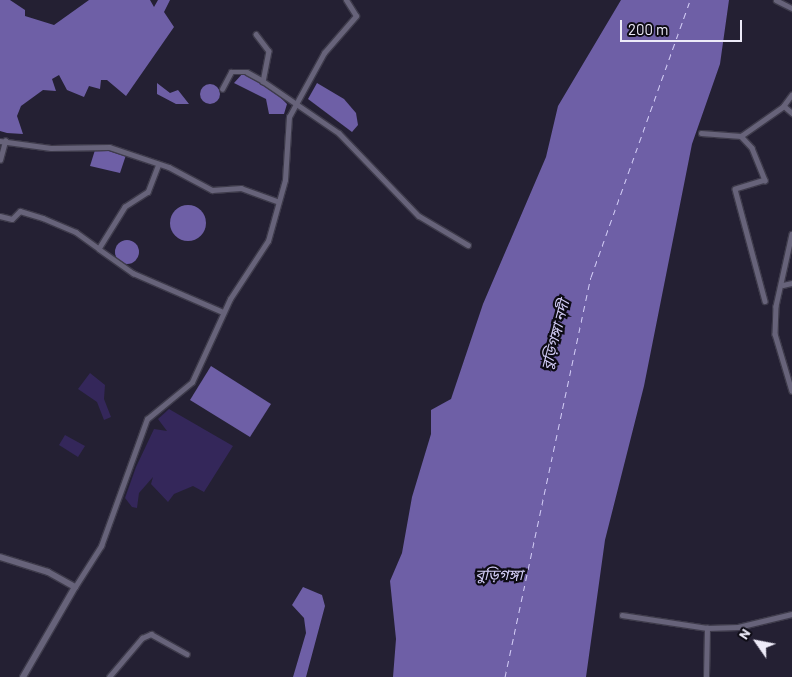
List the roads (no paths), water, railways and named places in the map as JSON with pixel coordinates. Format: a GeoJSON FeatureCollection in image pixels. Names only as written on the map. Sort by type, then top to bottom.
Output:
{"type":"FeatureCollection","features":[{"type":"Feature","properties":{"kind":"street"},"geometry":{"type":"LineString","coordinates":[[23,677],[101,546],[142,426],[164,400],[192,382],[223,312],[268,240],[277,201],[285,180],[286,130],[294,103],[324,53],[356,16],[346,0]]}},
{"type":"Feature","properties":{"kind":"street"},"geometry":{"type":"LineString","coordinates":[[776,0],[792,8]]}},
{"type":"Feature","properties":{"kind":"street"},"geometry":{"type":"LineString","coordinates":[[256,34],[269,51],[263,81]]}},
{"type":"Feature","properties":{"kind":"street"},"geometry":{"type":"LineString","coordinates":[[222,89],[231,72],[247,72],[263,81],[340,133],[420,216],[468,245]]}},
{"type":"Feature","properties":{"kind":"street"},"geometry":{"type":"LineString","coordinates":[[700,133],[742,136],[784,106],[792,95]]}},
{"type":"Feature","properties":{"kind":"street"},"geometry":{"type":"LineString","coordinates":[[784,106],[792,113]]}},
{"type":"Feature","properties":{"kind":"street"},"geometry":{"type":"LineString","coordinates":[[742,136],[752,148],[765,180],[735,189],[765,301]]}},
{"type":"Feature","properties":{"kind":"street"},"geometry":{"type":"LineString","coordinates":[[0,160],[2,141],[51,148],[109,147],[159,164],[212,190],[241,188],[277,201]]}},
{"type":"Feature","properties":{"kind":"street"},"geometry":{"type":"LineString","coordinates":[[99,249],[125,207],[148,192],[159,164]]}},
{"type":"Feature","properties":{"kind":"street"},"geometry":{"type":"LineString","coordinates":[[0,216],[12,219],[20,211],[43,218],[76,232],[133,274],[223,312]]}},
{"type":"Feature","properties":{"kind":"street"},"geometry":{"type":"LineString","coordinates":[[792,234],[775,334],[792,391]]}},
{"type":"Feature","properties":{"kind":"street"},"geometry":{"type":"LineString","coordinates":[[783,285],[792,283]]}},
{"type":"Feature","properties":{"kind":"street"},"geometry":{"type":"LineString","coordinates":[[0,557],[48,572],[75,587]]}},
{"type":"Feature","properties":{"kind":"street"},"geometry":{"type":"LineString","coordinates":[[622,615],[707,628],[738,627],[792,614]]}},
{"type":"Feature","properties":{"kind":"street"},"geometry":{"type":"LineString","coordinates":[[706,677],[707,628]]}},
{"type":"Feature","properties":{"kind":"street"},"geometry":{"type":"LineString","coordinates":[[109,677],[142,638],[151,634],[188,654]]}},
{"type":"Feature","properties":{"kind":"water"},"geometry":{"type":"Polygon","coordinates":[[[0,0],[10,0],[25,10],[25,16],[54,25],[89,0],[150,0],[154,7],[158,0],[170,0],[164,12],[174,27],[126,96],[107,80],[101,80],[100,89],[89,86],[84,97],[67,90],[59,75],[52,79],[56,91],[43,90],[21,106],[17,116],[23,134],[7,133],[0,131],[0,0]]]}},
{"type":"Feature","properties":{"kind":"water","name":"বুড়িগঙ্গা"},"geometry":{"type":"Polygon","coordinates":[[[621,0],[729,0],[720,64],[692,144],[644,386],[605,540],[586,677],[393,677],[396,639],[390,581],[402,553],[412,497],[431,434],[431,410],[451,399],[483,304],[546,157],[558,106],[621,0]]]}},
{"type":"Feature","properties":{"kind":"water"},"geometry":{"type":"Polygon","coordinates":[[[243,73],[277,94],[287,104],[284,114],[269,114],[266,99],[234,83],[243,73]]]}},
{"type":"Feature","properties":{"kind":"water"},"geometry":{"type":"Polygon","coordinates":[[[157,83],[170,93],[178,90],[189,104],[176,104],[157,94],[157,83]]]}},
{"type":"Feature","properties":{"kind":"water"},"geometry":{"type":"Polygon","coordinates":[[[317,83],[344,99],[356,113],[358,125],[352,132],[308,99],[317,83]]]}},
{"type":"Feature","properties":{"kind":"water"},"geometry":{"type":"Polygon","coordinates":[[[210,84],[217,87],[220,94],[217,101],[210,104],[203,101],[200,94],[203,87],[210,84]]]}},
{"type":"Feature","properties":{"kind":"water"},"geometry":{"type":"Polygon","coordinates":[[[107,148],[126,155],[120,173],[90,166],[95,150],[107,148]]]}},
{"type":"Feature","properties":{"kind":"water"},"geometry":{"type":"Polygon","coordinates":[[[188,205],[200,211],[206,223],[200,235],[188,241],[176,235],[170,223],[176,211],[188,205]]]}},
{"type":"Feature","properties":{"kind":"water"},"geometry":{"type":"Polygon","coordinates":[[[127,240],[135,244],[139,252],[135,260],[127,264],[119,260],[115,252],[119,244],[127,240]]]}},
{"type":"Feature","properties":{"kind":"water"},"geometry":{"type":"Polygon","coordinates":[[[211,366],[271,404],[250,437],[190,400],[211,366]]]}},
{"type":"Feature","properties":{"kind":"water"},"geometry":{"type":"Polygon","coordinates":[[[303,587],[322,595],[325,606],[306,677],[293,677],[306,633],[304,618],[292,605],[303,587]]]}},
{"type":"Feature","properties":{"kind":"water label","name":"বুড়িগঙ্গা নদী"},"geometry":{"type":"Point","coordinates":[555,335]}}]}
